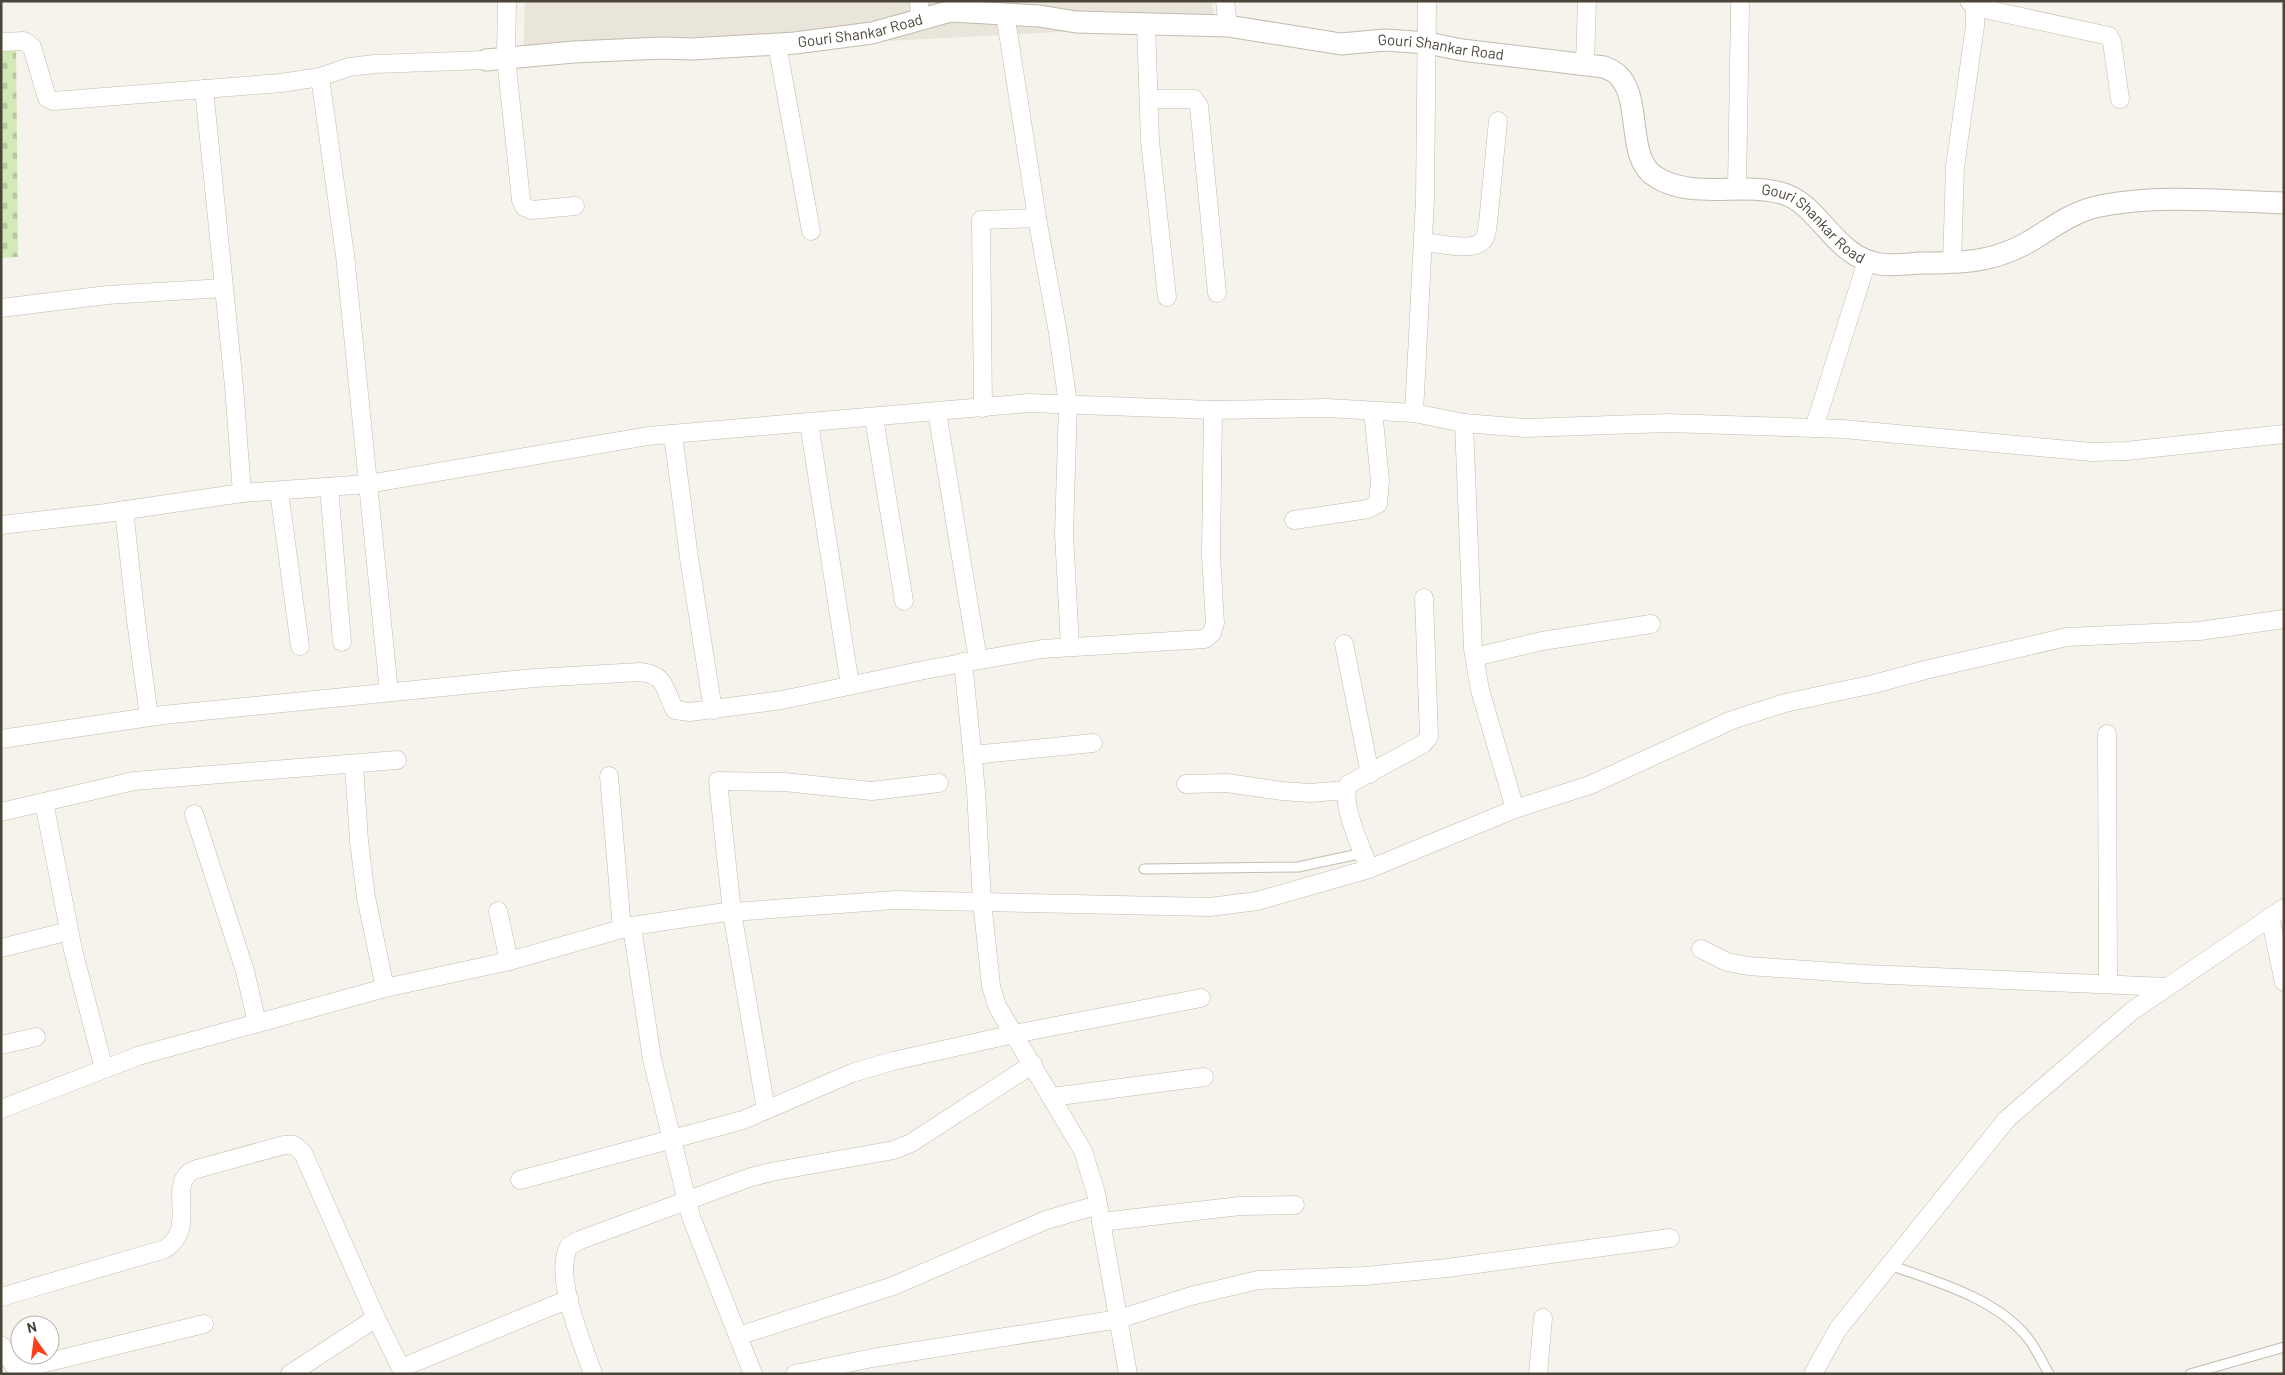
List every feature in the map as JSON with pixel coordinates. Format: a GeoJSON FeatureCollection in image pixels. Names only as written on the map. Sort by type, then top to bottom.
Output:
{"type":"FeatureCollection","features":[{"type":"Feature","properties":{"kind":"street"},"geometry":{"type":"LineString","coordinates":[[507,1],[496,59],[519,190],[524,207],[532,210],[574,206]]}},
{"type":"Feature","properties":{"kind":"street"},"geometry":{"type":"LineString","coordinates":[[1225,1],[1228,26]]}},
{"type":"Feature","properties":{"kind":"street"},"geometry":{"type":"LineString","coordinates":[[1414,413],[1423,242],[1428,43],[1427,1]]}},
{"type":"Feature","properties":{"kind":"street"},"geometry":{"type":"LineString","coordinates":[[1585,64],[1587,1]]}},
{"type":"Feature","properties":{"kind":"street"},"geometry":{"type":"LineString","coordinates":[[1952,263],[1955,168],[1975,26],[1972,4],[2109,36],[2112,42],[2120,99]]}},
{"type":"Feature","properties":{"kind":"street"},"geometry":{"type":"LineString","coordinates":[[1737,189],[1740,6]]}},
{"type":"Feature","properties":{"kind":"street","name":"Gouri Shankar Road"},"geometry":{"type":"LineString","coordinates":[[496,59],[574,52],[662,48],[691,49],[777,44],[872,33],[919,10],[1005,13],[1076,22],[1228,26],[1341,44],[1385,40],[1428,43],[1462,50],[1585,64],[1604,67],[1618,75],[1630,95],[1642,160],[1653,176],[1669,184],[1697,189],[1764,189],[1784,194],[1799,201],[1850,252],[1867,261],[1883,264],[1952,263],[2000,256],[2027,243],[2070,216],[2100,206],[2163,200],[2284,203]]}},
{"type":"Feature","properties":{"kind":"street"},"geometry":{"type":"LineString","coordinates":[[1005,13],[1068,404],[1064,534],[1070,646]]}},
{"type":"Feature","properties":{"kind":"street"},"geometry":{"type":"LineString","coordinates":[[1146,24],[1150,141],[1167,297]]}},
{"type":"Feature","properties":{"kind":"street"},"geometry":{"type":"LineString","coordinates":[[1,42],[24,41],[32,47],[43,89],[47,98],[53,100],[204,89],[320,77],[349,68],[375,64],[496,59]]}},
{"type":"Feature","properties":{"kind":"street"},"geometry":{"type":"LineString","coordinates":[[777,44],[811,231]]}},
{"type":"Feature","properties":{"kind":"street"},"geometry":{"type":"LineString","coordinates":[[320,77],[345,255],[390,692]]}},
{"type":"Feature","properties":{"kind":"street"},"geometry":{"type":"LineString","coordinates":[[204,89],[242,493]]}},
{"type":"Feature","properties":{"kind":"street"},"geometry":{"type":"LineString","coordinates":[[1149,99],[1185,97],[1194,99],[1199,106],[1217,293]]}},
{"type":"Feature","properties":{"kind":"street"},"geometry":{"type":"LineString","coordinates":[[1423,242],[1466,247],[1478,245],[1484,239],[1488,223],[1498,121]]}},
{"type":"Feature","properties":{"kind":"street"},"geometry":{"type":"LineString","coordinates":[[983,408],[981,220],[1037,218]]}},
{"type":"Feature","properties":{"kind":"street"},"geometry":{"type":"LineString","coordinates":[[1814,428],[1867,261]]}},
{"type":"Feature","properties":{"kind":"street"},"geometry":{"type":"LineString","coordinates":[[1,308],[107,295],[224,288]]}},
{"type":"Feature","properties":{"kind":"street"},"geometry":{"type":"LineString","coordinates":[[1,525],[242,493],[368,484],[648,436],[874,418],[1029,403],[1213,410],[1327,408],[1414,413],[1464,423],[1525,428],[1668,423],[1814,428],[2092,452],[2126,451],[2284,434]]}},
{"type":"Feature","properties":{"kind":"street"},"geometry":{"type":"LineString","coordinates":[[1,739],[149,717],[534,678],[640,672],[655,674],[662,682],[675,710],[690,712],[782,700],[1042,648],[1205,639],[1212,633],[1215,610],[1211,546],[1213,410]]}},
{"type":"Feature","properties":{"kind":"street"},"geometry":{"type":"LineString","coordinates":[[1294,520],[1368,509],[1378,504],[1380,481],[1373,411]]}},
{"type":"Feature","properties":{"kind":"street"},"geometry":{"type":"LineString","coordinates":[[937,412],[970,661],[973,756],[982,901],[991,986],[997,1006],[1083,1151],[1100,1213],[1128,1374]]}},
{"type":"Feature","properties":{"kind":"street"},"geometry":{"type":"LineString","coordinates":[[874,418],[904,601]]}},
{"type":"Feature","properties":{"kind":"street"},"geometry":{"type":"LineString","coordinates":[[808,423],[850,685]]}},
{"type":"Feature","properties":{"kind":"street"},"geometry":{"type":"LineString","coordinates":[[1464,423],[1469,578],[1475,657],[1480,690],[1515,809]]}},
{"type":"Feature","properties":{"kind":"street"},"geometry":{"type":"LineString","coordinates":[[673,434],[689,558],[713,710]]}},
{"type":"Feature","properties":{"kind":"street"},"geometry":{"type":"LineString","coordinates":[[329,487],[342,642]]}},
{"type":"Feature","properties":{"kind":"street"},"geometry":{"type":"LineString","coordinates":[[279,491],[300,646]]}},
{"type":"Feature","properties":{"kind":"street"},"geometry":{"type":"LineString","coordinates":[[124,510],[149,717]]}},
{"type":"Feature","properties":{"kind":"street"},"geometry":{"type":"LineString","coordinates":[[1366,861],[1350,814],[1346,790],[1349,784],[1423,744],[1429,737],[1424,598]]}},
{"type":"Feature","properties":{"kind":"street"},"geometry":{"type":"LineString","coordinates":[[1,1109],[138,1056],[385,988],[509,961],[627,927],[732,912],[895,900],[1210,907],[1257,901],[1515,809],[1590,785],[1732,720],[1786,702],[1874,684],[1925,670],[2067,638],[2199,631],[2284,619]]}},
{"type":"Feature","properties":{"kind":"street"},"geometry":{"type":"LineString","coordinates":[[1475,657],[1542,641],[1650,624]]}},
{"type":"Feature","properties":{"kind":"street"},"geometry":{"type":"LineString","coordinates":[[1344,644],[1370,774]]}},
{"type":"Feature","properties":{"kind":"street"},"geometry":{"type":"LineString","coordinates":[[2107,734],[2108,984]]}},
{"type":"Feature","properties":{"kind":"street"},"geometry":{"type":"LineString","coordinates":[[973,756],[1093,743]]}},
{"type":"Feature","properties":{"kind":"street"},"geometry":{"type":"LineString","coordinates":[[1,812],[134,781],[164,777],[354,765],[397,760]]}},
{"type":"Feature","properties":{"kind":"street"},"geometry":{"type":"LineString","coordinates":[[354,765],[358,841],[366,897],[385,988]]}},
{"type":"Feature","properties":{"kind":"street"},"geometry":{"type":"LineString","coordinates":[[609,776],[627,927],[652,1059],[691,1217],[753,1374]]}},
{"type":"Feature","properties":{"kind":"street"},"geometry":{"type":"LineString","coordinates":[[766,1110],[732,912],[718,781],[784,782],[872,791],[939,783]]}},
{"type":"Feature","properties":{"kind":"street"},"geometry":{"type":"LineString","coordinates":[[1186,784],[1227,783],[1310,793],[1346,790]]}},
{"type":"Feature","properties":{"kind":"street"},"geometry":{"type":"LineString","coordinates":[[44,802],[70,931],[104,1069]]}},
{"type":"Feature","properties":{"kind":"street"},"geometry":{"type":"LineString","coordinates":[[194,814],[245,971],[257,1023]]}},
{"type":"Feature","properties":{"kind":"street"},"geometry":{"type":"LineString","coordinates":[[498,911],[509,961]]}},
{"type":"Feature","properties":{"kind":"street"},"geometry":{"type":"LineString","coordinates":[[1812,1374],[1838,1329],[2007,1119],[2132,1011],[2277,912],[2284,982]]}},
{"type":"Feature","properties":{"kind":"street"},"geometry":{"type":"LineString","coordinates":[[1,948],[70,931]]}},
{"type":"Feature","properties":{"kind":"street"},"geometry":{"type":"LineString","coordinates":[[1701,949],[1728,962],[1748,966],[1866,974],[2168,987]]}},
{"type":"Feature","properties":{"kind":"street"},"geometry":{"type":"LineString","coordinates":[[520,1180],[672,1141],[742,1120],[852,1073],[893,1061],[1014,1034],[1201,998]]}},
{"type":"Feature","properties":{"kind":"street"},"geometry":{"type":"LineString","coordinates":[[1,1044],[36,1037]]}},
{"type":"Feature","properties":{"kind":"street"},"geometry":{"type":"LineString","coordinates":[[593,1374],[565,1286],[563,1265],[569,1246],[580,1240],[776,1170],[894,1150],[911,1142],[1033,1064]]}},
{"type":"Feature","properties":{"kind":"street"},"geometry":{"type":"LineString","coordinates":[[1052,1097],[1204,1076]]}},
{"type":"Feature","properties":{"kind":"street"},"geometry":{"type":"LineString","coordinates":[[1,1297],[164,1249],[173,1244],[180,1232],[183,1184],[186,1175],[197,1168],[284,1145],[294,1145],[303,1153],[376,1318],[402,1371],[569,1300]]}},
{"type":"Feature","properties":{"kind":"street"},"geometry":{"type":"LineString","coordinates":[[738,1336],[893,1286],[1046,1220],[1100,1213],[1295,1205]]}},
{"type":"Feature","properties":{"kind":"street"},"geometry":{"type":"LineString","coordinates":[[795,1374],[872,1358],[1119,1319],[1192,1296],[1258,1280],[1365,1276],[1447,1268],[1670,1238]]}},
{"type":"Feature","properties":{"kind":"street"},"geometry":{"type":"LineString","coordinates":[[290,1374],[376,1318]]}},
{"type":"Feature","properties":{"kind":"street"},"geometry":{"type":"LineString","coordinates":[[1538,1374],[1543,1318]]}},
{"type":"Feature","properties":{"kind":"street"},"geometry":{"type":"LineString","coordinates":[[1,1345],[18,1372],[204,1324]]}},
{"type":"Feature","properties":{"kind":"lane"},"geometry":{"type":"LineString","coordinates":[[1144,869],[1298,867],[1366,861]]}},
{"type":"Feature","properties":{"kind":"lane"},"geometry":{"type":"LineString","coordinates":[[1890,1265],[1957,1290],[2000,1313],[2027,1338],[2049,1374]]}},
{"type":"Feature","properties":{"kind":"lane"},"geometry":{"type":"LineString","coordinates":[[2190,1374],[2284,1347]]}},
{"type":"Feature","properties":{"kind":"shaded area"},"geometry":{"type":"Polygon","coordinates":[[[525,1],[1212,1],[1215,24],[523,60],[525,1]]]}},
{"type":"Feature","properties":{"kind":"green space"},"geometry":{"type":"Polygon","coordinates":[[[16,47],[18,257],[1,258],[1,49],[16,47]]]}}]}
